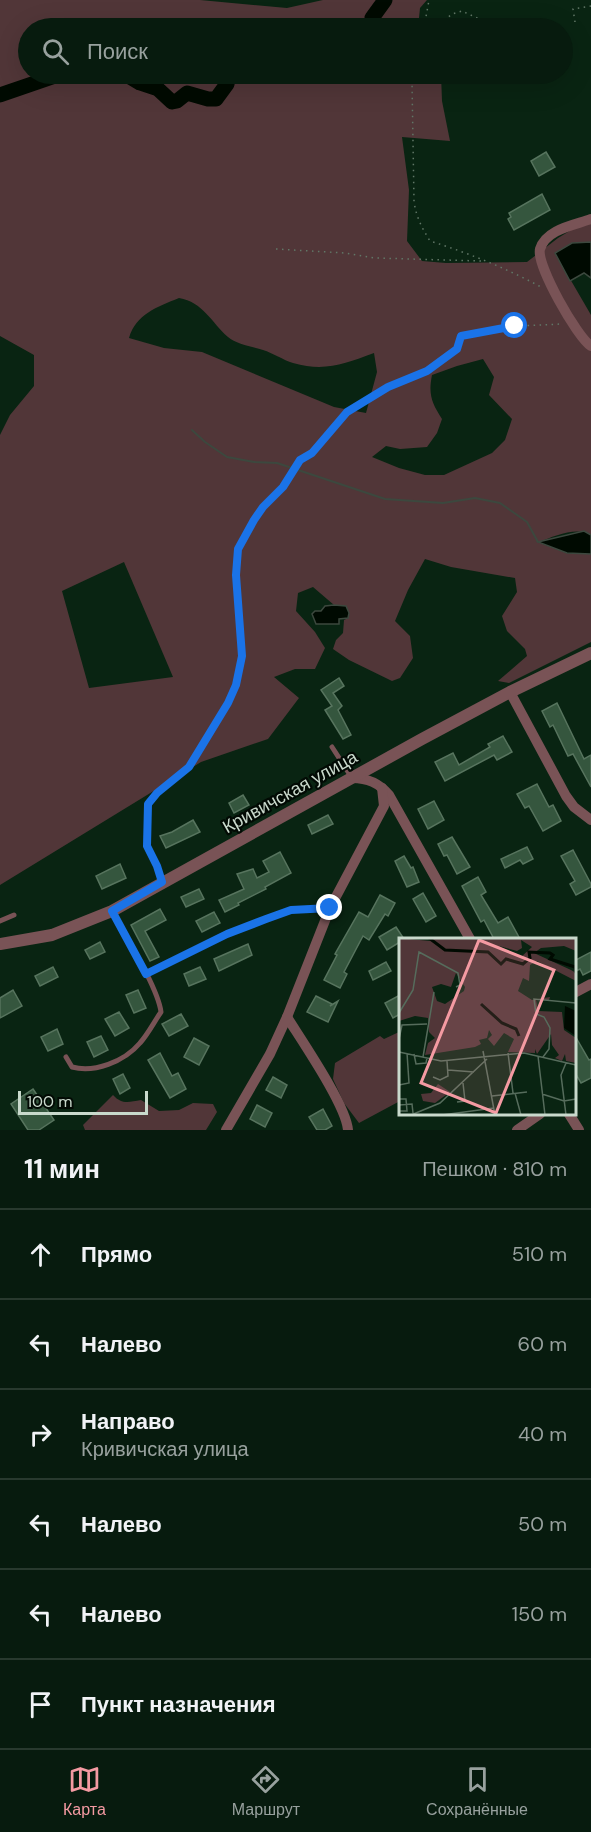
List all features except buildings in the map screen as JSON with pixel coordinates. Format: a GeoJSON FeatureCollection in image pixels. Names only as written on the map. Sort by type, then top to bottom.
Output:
{"type":"FeatureCollection","features":[{"type":"Feature","properties":{"kind":"street"},"geometry":{"type":"LineString","coordinates":[[591,219],[550,235],[540,249],[540,259],[555,294],[579,334],[591,346]]}},
{"type":"Feature","properties":{"kind":"street","name":"Кривичская улица"},"geometry":{"type":"LineString","coordinates":[[0,944],[52,935],[112,911],[422,739],[510,692],[591,653]]}},
{"type":"Feature","properties":{"kind":"street"},"geometry":{"type":"LineString","coordinates":[[510,692],[566,796],[574,807],[591,820]]}},
{"type":"Feature","properties":{"kind":"street"},"geometry":{"type":"LineString","coordinates":[[352,778],[366,779],[382,788],[392,799],[469,938]]}},
{"type":"Feature","properties":{"kind":"street"},"geometry":{"type":"LineString","coordinates":[[226,1130],[270,1054],[330,908],[384,806],[382,788]]}},
{"type":"Feature","properties":{"kind":"street"},"geometry":{"type":"LineString","coordinates":[[576,992],[591,984]]}},
{"type":"Feature","properties":{"kind":"street"},"geometry":{"type":"LineString","coordinates":[[287,1017],[331,1091],[347,1122],[348,1130]]}},
{"type":"Feature","properties":{"kind":"street"},"geometry":{"type":"LineString","coordinates":[[517,1130],[537,1115]]}},
{"type":"Feature","properties":{"kind":"street"},"geometry":{"type":"LineString","coordinates":[[570,1115],[579,1130]]}},
{"type":"Feature","properties":{"kind":"lane"},"geometry":{"type":"LineString","coordinates":[[332,747],[352,778]]}},
{"type":"Feature","properties":{"kind":"lane"},"geometry":{"type":"LineString","coordinates":[[146,974],[227,934],[291,910],[330,908]]}},
{"type":"Feature","properties":{"kind":"lane"},"geometry":{"type":"LineString","coordinates":[[66,1057],[72,1067],[83,1070],[98,1068],[121,1057],[138,1045],[161,1012],[146,974],[112,911]]}},
{"type":"Feature","properties":{"kind":"lane"},"geometry":{"type":"LineString","coordinates":[[0,921],[14,915]]}},
{"type":"Feature","properties":{"kind":"path"},"geometry":{"type":"LineString","coordinates":[[426,18],[429,0]]}},
{"type":"Feature","properties":{"kind":"path"},"geometry":{"type":"LineString","coordinates":[[575,22],[573,9],[591,6]]}},
{"type":"Feature","properties":{"kind":"path"},"geometry":{"type":"LineString","coordinates":[[447,18],[462,11],[477,18]]}},
{"type":"Feature","properties":{"kind":"path"},"geometry":{"type":"LineString","coordinates":[[412,84],[414,201],[416,216],[430,241],[517,274],[555,294]]}},
{"type":"Feature","properties":{"kind":"path"},"geometry":{"type":"LineString","coordinates":[[276,249],[345,253],[375,258],[482,261]]}},
{"type":"Feature","properties":{"kind":"path"},"geometry":{"type":"LineString","coordinates":[[162,882],[147,846],[148,804],[157,793],[189,767],[228,703],[236,685],[242,656],[236,575],[238,549],[263,507],[283,487],[300,460],[312,453],[347,412],[388,387],[427,371],[457,349],[461,336],[515,326],[562,324],[571,321]]}},
{"type":"Feature","properties":{"kind":"shaded area"},"geometry":{"type":"Polygon","coordinates":[[[0,0],[200,0],[287,8],[323,0],[427,0],[420,8],[419,18],[18,18],[18,84],[441,84],[442,101],[450,141],[402,137],[409,190],[407,241],[422,261],[527,262],[558,238],[591,218],[591,242],[572,243],[555,253],[591,315],[591,535],[579,531],[539,542],[567,553],[591,554],[591,642],[509,683],[498,681],[527,656],[525,649],[507,631],[502,616],[517,592],[515,578],[451,567],[425,559],[408,590],[395,621],[410,636],[413,658],[400,678],[392,681],[349,660],[333,649],[336,640],[343,633],[344,620],[348,618],[340,605],[334,605],[313,587],[298,593],[296,611],[315,632],[325,648],[315,669],[295,669],[274,677],[299,698],[268,739],[201,762],[0,885],[0,435],[10,415],[34,386],[34,355],[0,336],[0,0]],[[179,298],[148,312],[137,323],[129,338],[164,348],[202,352],[334,407],[366,413],[377,372],[374,353],[334,366],[315,367],[293,363],[267,351],[231,339],[201,308],[179,298]],[[483,359],[432,375],[430,388],[432,398],[442,419],[437,433],[427,447],[400,449],[386,446],[372,457],[425,475],[444,475],[492,453],[505,440],[512,419],[489,395],[494,377],[483,359]],[[124,562],[62,591],[89,688],[173,677],[124,562]]]}},
{"type":"Feature","properties":{"kind":"shaded area"},"geometry":{"type":"Polygon","coordinates":[[[591,242],[591,278],[584,273],[570,281],[555,253],[572,243],[591,242]]]}},
{"type":"Feature","properties":{"kind":"shaded area"},"geometry":{"type":"Polygon","coordinates":[[[584,531],[591,535],[591,554],[567,553],[538,542],[584,531]]]}},
{"type":"Feature","properties":{"kind":"shaded area"},"geometry":{"type":"Polygon","coordinates":[[[325,606],[346,606],[349,613],[348,618],[339,619],[339,624],[316,624],[312,614],[315,611],[321,611],[325,606]]]}},
{"type":"Feature","properties":{"kind":"shaded area"},"geometry":{"type":"Polygon","coordinates":[[[399,1032],[399,1102],[359,1123],[344,1103],[333,1079],[335,1063],[380,1036],[384,1039],[399,1032]]]}},
{"type":"Feature","properties":{"kind":"shaded area"},"geometry":{"type":"Polygon","coordinates":[[[113,1095],[123,1102],[141,1100],[159,1111],[179,1110],[193,1103],[213,1104],[217,1112],[206,1130],[85,1130],[83,1125],[113,1095]]]}},
{"type":"Feature","properties":{"kind":"waterway"},"geometry":{"type":"LineString","coordinates":[[372,18],[385,0]]}},
{"type":"Feature","properties":{"kind":"waterway"},"geometry":{"type":"LineString","coordinates":[[0,95],[32,84]]}},
{"type":"Feature","properties":{"kind":"waterway"},"geometry":{"type":"LineString","coordinates":[[143,84],[158,89],[172,102],[187,93],[216,99],[227,84]]}},
{"type":"Feature","properties":{"kind":"waterway"},"geometry":{"type":"LineString","coordinates":[[192,430],[227,457],[277,463],[385,499],[443,503],[475,498],[500,503],[527,522],[538,542]]}},
{"type":"Feature","properties":{"kind":"route"},"geometry":{"type":"LineString","coordinates":[[330,908],[291,910],[227,934],[146,974],[112,911],[162,882],[147,846],[148,804],[157,793],[189,767],[228,703],[236,685],[242,656],[236,575],[238,549],[254,520],[263,507],[283,487],[300,460],[312,453],[347,412],[388,387],[427,371],[457,349],[461,336],[515,326]]}}]}
